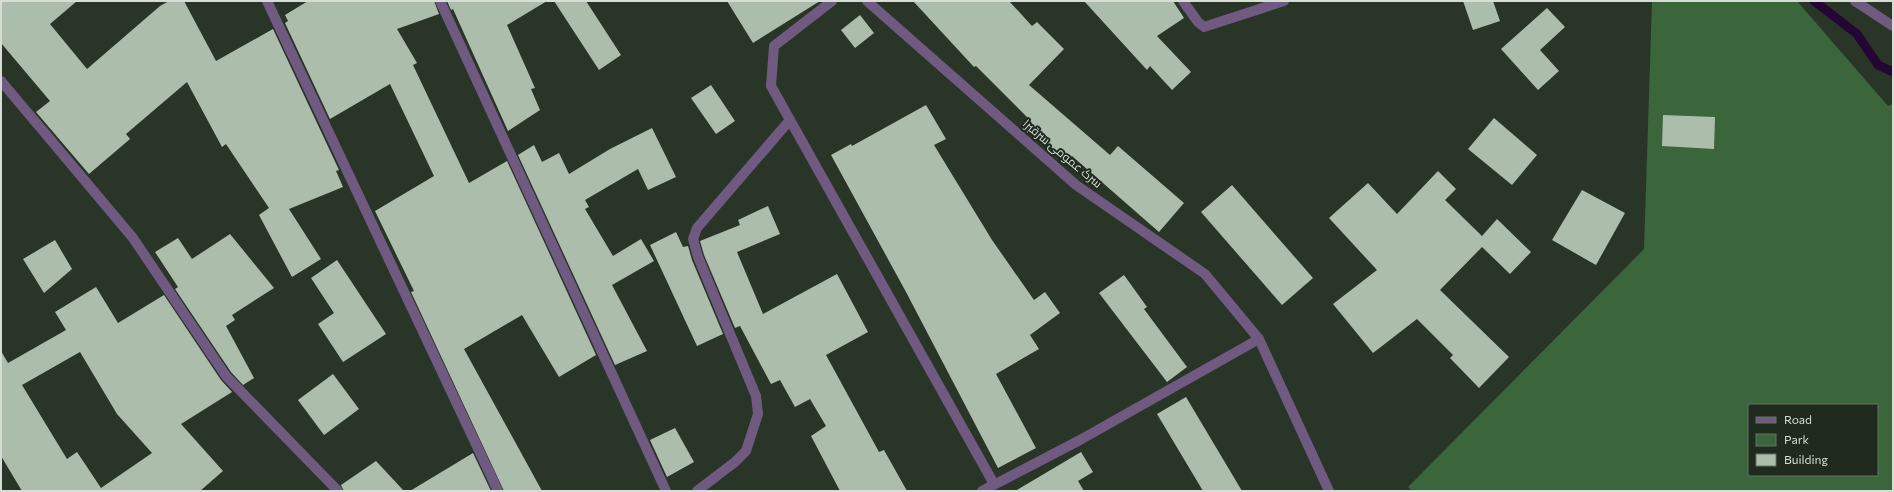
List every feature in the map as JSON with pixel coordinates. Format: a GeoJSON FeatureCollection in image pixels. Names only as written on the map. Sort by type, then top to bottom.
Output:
{"type":"FeatureCollection","features":[{"type":"Feature","properties":{"kind":"street"},"geometry":{"type":"LineString","coordinates":[[267,1],[498,491]]}},
{"type":"Feature","properties":{"kind":"street"},"geometry":{"type":"LineString","coordinates":[[440,1],[666,491]]}},
{"type":"Feature","properties":{"kind":"street"},"geometry":{"type":"LineString","coordinates":[[832,1],[774,46],[771,86],[994,484]]}},
{"type":"Feature","properties":{"kind":"street","name":"سرک عمومی سرقبرا"},"geometry":{"type":"LineString","coordinates":[[867,1],[1076,185],[1205,274],[1260,339],[1329,491]]}},
{"type":"Feature","properties":{"kind":"street"},"geometry":{"type":"LineString","coordinates":[[1183,1],[1198,22],[1204,27],[1284,1]]}},
{"type":"Feature","properties":{"kind":"street"},"geometry":{"type":"LineString","coordinates":[[1855,1],[1893,26]]}},
{"type":"Feature","properties":{"kind":"street"},"geometry":{"type":"LineString","coordinates":[[1,81],[133,238],[226,376],[338,491]]}},
{"type":"Feature","properties":{"kind":"street"},"geometry":{"type":"LineString","coordinates":[[697,491],[736,462],[746,451],[758,414],[756,396],[698,257],[693,239],[697,228],[790,120]]}},
{"type":"Feature","properties":{"kind":"street"},"geometry":{"type":"LineString","coordinates":[[982,491],[1080,440],[1260,339]]}},
{"type":"Feature","properties":{"kind":"green space"},"geometry":{"type":"Polygon","coordinates":[[[1652,1],[1797,1],[1888,106],[1893,104],[1893,491],[1412,491],[1408,487],[1644,249],[1652,1]]]}},
{"type":"Feature","properties":{"kind":"building"},"geometry":{"type":"Polygon","coordinates":[[[1,1],[77,1],[50,24],[87,69],[160,6],[169,1],[184,1],[216,61],[273,29],[339,170],[336,171],[343,187],[289,209],[321,259],[292,277],[259,215],[269,208],[226,144],[222,147],[187,82],[126,134],[130,139],[89,174],[36,112],[50,101],[1,43],[1,1]]]}},
{"type":"Feature","properties":{"kind":"building"},"geometry":{"type":"Polygon","coordinates":[[[308,1],[434,1],[439,14],[397,29],[417,63],[413,65],[469,183],[507,161],[596,355],[559,377],[522,315],[464,349],[542,491],[504,491],[411,292],[414,291],[375,211],[434,176],[390,84],[330,119],[285,23],[288,21],[285,15],[308,1]]]}},
{"type":"Feature","properties":{"kind":"building"},"geometry":{"type":"Polygon","coordinates":[[[447,1],[547,1],[507,25],[535,88],[531,89],[540,110],[508,131],[453,9],[451,10],[447,1]]]}},
{"type":"Feature","properties":{"kind":"building"},"geometry":{"type":"Polygon","coordinates":[[[554,1],[586,1],[621,55],[599,70],[554,1]]]}},
{"type":"Feature","properties":{"kind":"building"},"geometry":{"type":"Polygon","coordinates":[[[727,1],[820,1],[753,43],[727,1]]]}},
{"type":"Feature","properties":{"kind":"building"},"geometry":{"type":"Polygon","coordinates":[[[913,1],[1009,1],[1032,26],[1037,22],[1064,49],[1029,85],[1110,155],[1118,146],[1184,203],[1159,232],[1072,156],[1067,161],[1027,126],[1031,121],[976,66],[974,67],[913,1]]]}},
{"type":"Feature","properties":{"kind":"building"},"geometry":{"type":"Polygon","coordinates":[[[1084,1],[1173,1],[1184,18],[1157,36],[1191,72],[1172,90],[1150,66],[1147,70],[1084,1]]]}},
{"type":"Feature","properties":{"kind":"building"},"geometry":{"type":"Polygon","coordinates":[[[1463,1],[1493,1],[1500,21],[1473,30],[1463,1]]]}},
{"type":"Feature","properties":{"kind":"building"},"geometry":{"type":"Polygon","coordinates":[[[1547,8],[1565,27],[1540,50],[1559,71],[1538,90],[1501,49],[1547,8]]]}},
{"type":"Feature","properties":{"kind":"building"},"geometry":{"type":"Polygon","coordinates":[[[860,15],[874,33],[855,48],[841,30],[860,15]]]}},
{"type":"Feature","properties":{"kind":"building"},"geometry":{"type":"Polygon","coordinates":[[[711,85],[735,121],[716,134],[691,98],[711,85]]]}},
{"type":"Feature","properties":{"kind":"building"},"geometry":{"type":"Polygon","coordinates":[[[926,105],[946,139],[934,145],[992,240],[1034,300],[1045,292],[1060,313],[1030,335],[1039,349],[996,374],[1036,448],[998,468],[906,292],[831,155],[851,144],[852,146],[926,105]]]}},
{"type":"Feature","properties":{"kind":"building"},"geometry":{"type":"Polygon","coordinates":[[[1663,115],[1715,117],[1714,149],[1662,146],[1663,115]]]}},
{"type":"Feature","properties":{"kind":"building"},"geometry":{"type":"Polygon","coordinates":[[[1494,118],[1537,155],[1512,185],[1468,149],[1494,118]]]}},
{"type":"Feature","properties":{"kind":"building"},"geometry":{"type":"Polygon","coordinates":[[[652,128],[676,177],[648,190],[638,169],[585,200],[589,207],[585,209],[613,256],[641,239],[654,261],[612,285],[647,351],[615,365],[518,155],[534,145],[542,162],[559,153],[569,174],[610,149],[652,128]]]}},
{"type":"Feature","properties":{"kind":"building"},"geometry":{"type":"Polygon","coordinates":[[[1438,171],[1456,189],[1445,200],[1482,236],[1497,219],[1531,252],[1510,274],[1482,247],[1440,290],[1509,357],[1479,388],[1450,358],[1453,355],[1417,319],[1373,353],[1333,304],[1377,270],[1329,218],[1368,183],[1397,214],[1438,171]]]}},
{"type":"Feature","properties":{"kind":"building"},"geometry":{"type":"Polygon","coordinates":[[[1232,185],[1313,278],[1282,305],[1201,212],[1232,185]]]}},
{"type":"Feature","properties":{"kind":"building"},"geometry":{"type":"Polygon","coordinates":[[[1582,190],[1625,213],[1596,265],[1552,240],[1582,190]]]}},
{"type":"Feature","properties":{"kind":"building"},"geometry":{"type":"Polygon","coordinates":[[[768,206],[780,234],[737,252],[763,314],[837,274],[868,332],[826,355],[879,452],[884,450],[907,491],[840,491],[811,436],[826,426],[810,399],[795,407],[780,380],[771,384],[740,326],[735,328],[704,255],[700,241],[740,225],[738,220],[768,206]]]}},
{"type":"Feature","properties":{"kind":"building"},"geometry":{"type":"Polygon","coordinates":[[[676,232],[683,247],[688,246],[692,260],[723,334],[697,346],[650,245],[676,232]]]}},
{"type":"Feature","properties":{"kind":"building"},"geometry":{"type":"Polygon","coordinates":[[[230,234],[274,288],[232,315],[235,320],[226,326],[254,378],[243,385],[231,372],[175,289],[178,287],[155,252],[178,238],[192,259],[230,234]]]}},
{"type":"Feature","properties":{"kind":"building"},"geometry":{"type":"Polygon","coordinates":[[[55,240],[72,269],[44,293],[23,259],[55,240]]]}},
{"type":"Feature","properties":{"kind":"building"},"geometry":{"type":"Polygon","coordinates":[[[337,260],[386,334],[343,362],[318,324],[334,313],[311,278],[337,260]]]}},
{"type":"Feature","properties":{"kind":"building"},"geometry":{"type":"Polygon","coordinates":[[[1124,275],[1147,307],[1144,309],[1187,367],[1167,382],[1099,293],[1124,275]]]}},
{"type":"Feature","properties":{"kind":"building"},"geometry":{"type":"Polygon","coordinates":[[[96,287],[118,323],[164,295],[221,380],[232,392],[181,424],[223,471],[200,491],[22,491],[1,456],[1,351],[8,363],[66,330],[55,312],[96,287]],[[80,352],[22,385],[67,459],[77,452],[101,488],[152,453],[117,414],[80,352]]]}},
{"type":"Feature","properties":{"kind":"building"},"geometry":{"type":"Polygon","coordinates":[[[333,374],[359,409],[324,435],[298,400],[333,374]]]}},
{"type":"Feature","properties":{"kind":"building"},"geometry":{"type":"Polygon","coordinates":[[[1186,397],[1242,491],[1203,491],[1157,414],[1186,397]]]}},
{"type":"Feature","properties":{"kind":"building"},"geometry":{"type":"Polygon","coordinates":[[[675,428],[694,462],[667,477],[650,440],[675,428]]]}},
{"type":"Feature","properties":{"kind":"building"},"geometry":{"type":"Polygon","coordinates":[[[1081,452],[1093,472],[1078,481],[1084,491],[1015,491],[1081,452]]]}},
{"type":"Feature","properties":{"kind":"building"},"geometry":{"type":"Polygon","coordinates":[[[473,453],[491,491],[410,491],[473,453]]]}},
{"type":"Feature","properties":{"kind":"building"},"geometry":{"type":"Polygon","coordinates":[[[376,461],[404,491],[344,491],[341,485],[376,461]]]}},
{"type":"Feature","properties":{"kind":"waterway"},"geometry":{"type":"LineString","coordinates":[[1814,1],[1857,34],[1878,65],[1893,72]]}}]}
